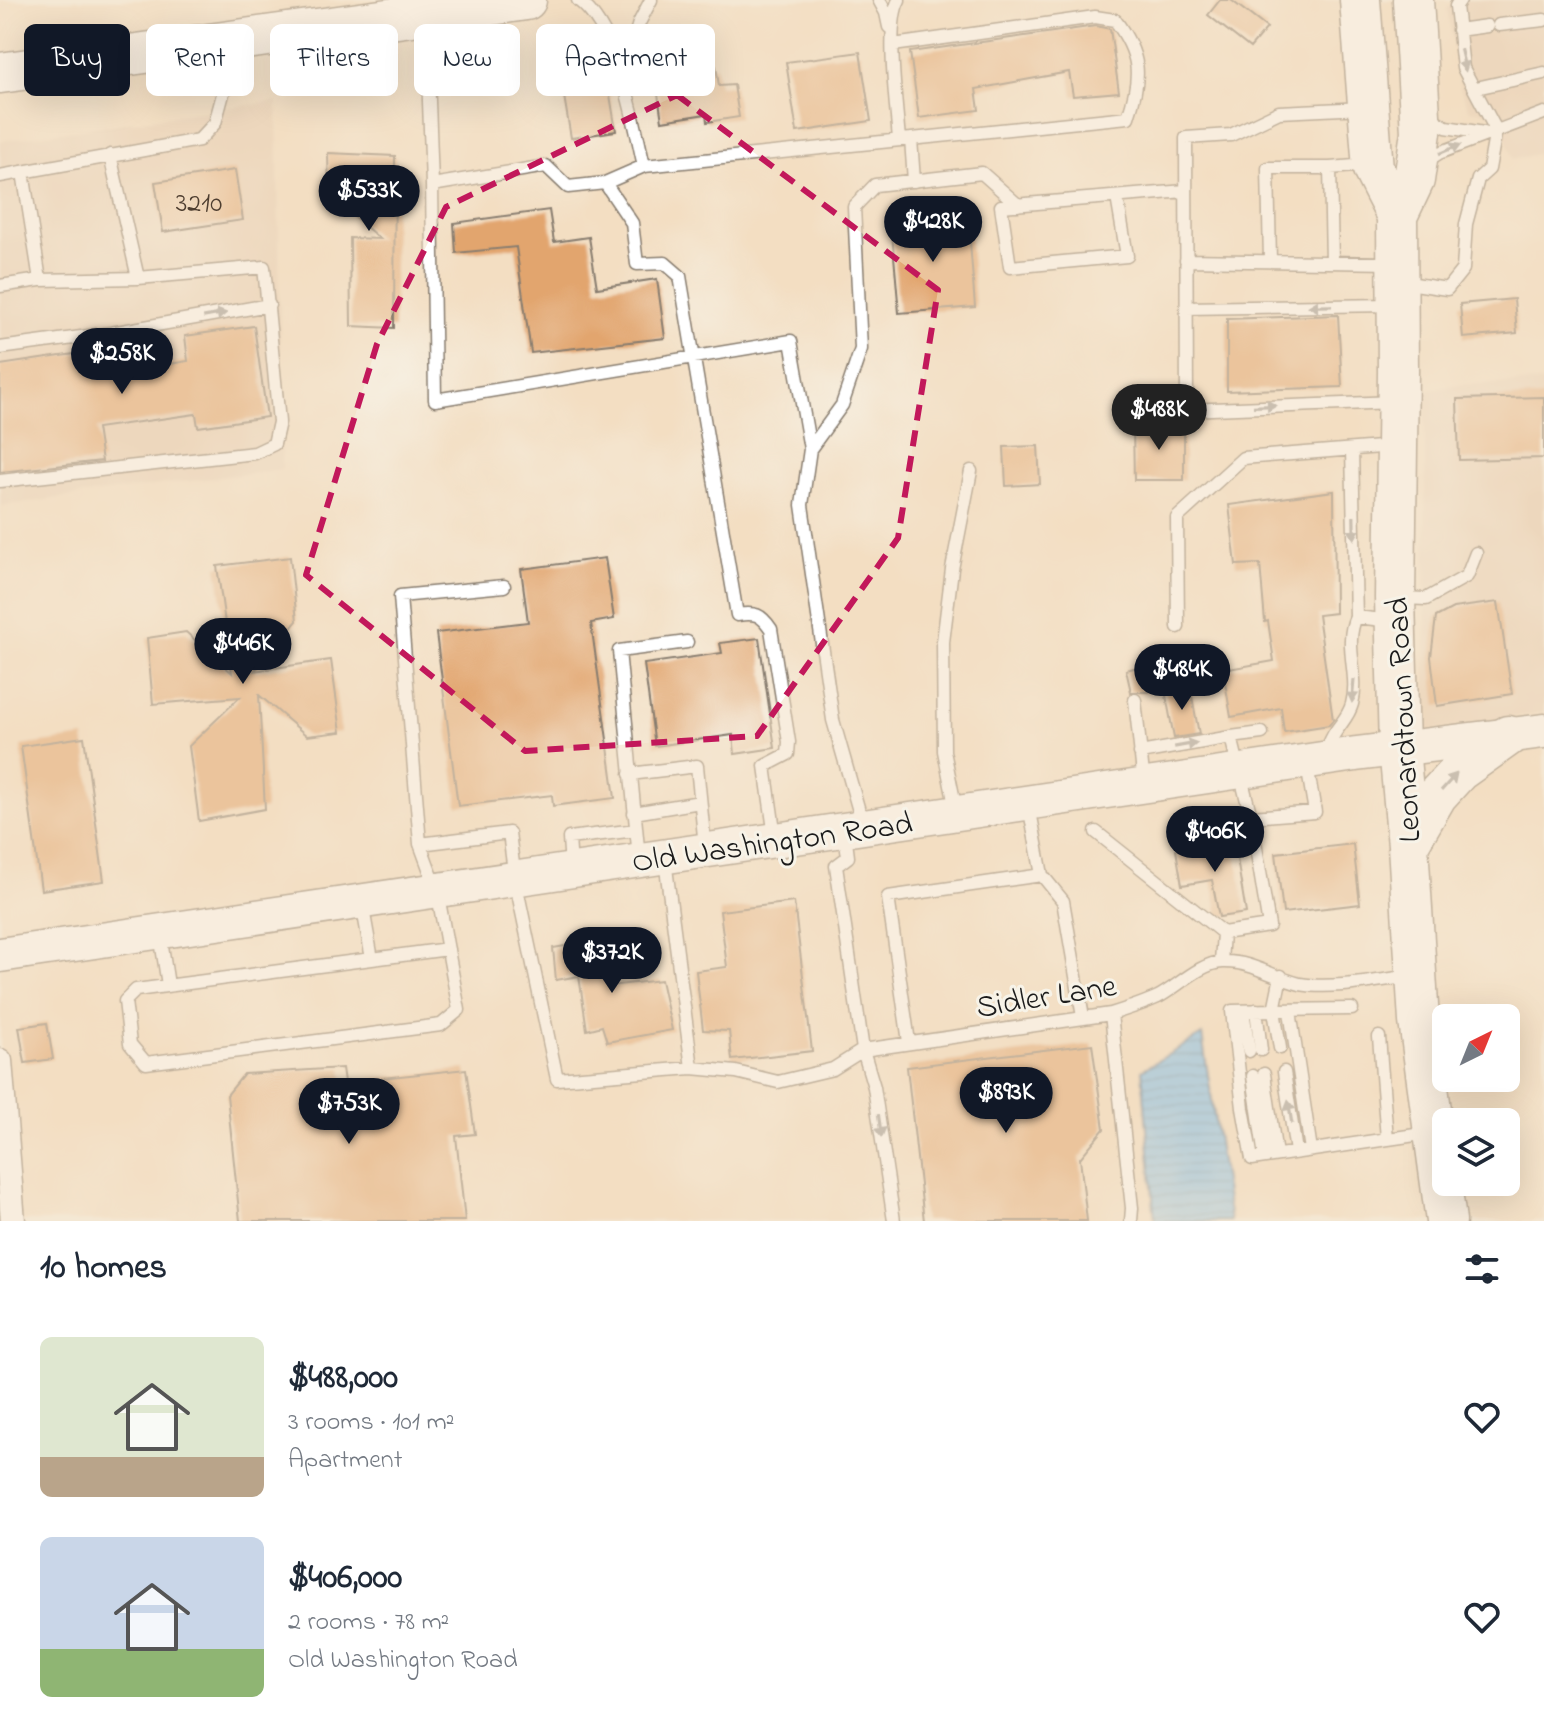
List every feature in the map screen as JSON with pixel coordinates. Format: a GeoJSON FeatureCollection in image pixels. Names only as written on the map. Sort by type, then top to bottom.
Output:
{"type":"FeatureCollection","features":[{"type":"Feature","properties":{"kind":"highway"},"geometry":{"type":"LineString","coordinates":[[254,38],[526,0]]}},
{"type":"Feature","properties":{"kind":"highway","name":"Leonardtown Road"},"geometry":{"type":"LineString","coordinates":[[1357,0],[1373,165],[1397,216],[1395,610],[1399,748],[1415,976],[1432,1123]]}},
{"type":"Feature","properties":{"kind":"highway","name":"Leonardtown Road"},"geometry":{"type":"LineString","coordinates":[[1397,216],[1414,180],[1421,132],[1413,0]]}},
{"type":"Feature","properties":{"kind":"highway"},"geometry":{"type":"LineString","coordinates":[[1415,45],[1419,0]]}},
{"type":"Feature","properties":{"kind":"highway"},"geometry":{"type":"LineString","coordinates":[[0,73],[146,54]]}},
{"type":"Feature","properties":{"kind":"highway"},"geometry":{"type":"LineString","coordinates":[[1408,845],[1437,795],[1459,771],[1526,733]]}},
{"type":"Feature","properties":{"kind":"highway","name":"Leonardtown Road"},"geometry":{"type":"LineString","coordinates":[[1442,1196],[1446,1221]]}},
{"type":"Feature","properties":{"kind":"main road","name":"Old Washington Road"},"geometry":{"type":"LineString","coordinates":[[0,955],[572,870],[646,849],[706,851],[1029,803],[1142,770],[1240,772],[1526,733]]}},
{"type":"Feature","properties":{"kind":"street"},"geometry":{"type":"LineString","coordinates":[[0,1061],[13,1221]]}},
{"type":"Feature","properties":{"kind":"lane"},"geometry":{"type":"LineString","coordinates":[[578,0],[590,9],[597,24]]}},
{"type":"Feature","properties":{"kind":"lane"},"geometry":{"type":"LineString","coordinates":[[639,24],[651,0]]}},
{"type":"Feature","properties":{"kind":"lane"},"geometry":{"type":"LineString","coordinates":[[879,0],[886,13],[893,45],[905,139],[914,181]]}},
{"type":"Feature","properties":{"kind":"lane"},"geometry":{"type":"LineString","coordinates":[[893,45],[895,8],[899,0]]}},
{"type":"Feature","properties":{"kind":"lane"},"geometry":{"type":"LineString","coordinates":[[1186,260],[1332,262],[1398,283],[1447,289],[1463,269],[1466,224],[1478,179],[1489,169],[1492,132],[1476,88],[1463,68],[1456,6],[1460,0]]}},
{"type":"Feature","properties":{"kind":"lane"},"geometry":{"type":"LineString","coordinates":[[426,14],[435,400],[791,341],[810,449],[802,505],[833,720],[854,829],[848,857],[836,866],[863,1050],[874,1087],[894,1221]]}},
{"type":"Feature","properties":{"kind":"lane"},"geometry":{"type":"LineString","coordinates":[[432,185],[546,166],[568,187],[605,183],[644,166],[1128,117],[1139,87],[1133,44],[1115,20],[1095,17],[893,45]]}},
{"type":"Feature","properties":{"kind":"lane"},"geometry":{"type":"LineString","coordinates":[[1458,30],[1544,20]]}},
{"type":"Feature","properties":{"kind":"lane"},"geometry":{"type":"LineString","coordinates":[[1476,88],[1544,73]]}},
{"type":"Feature","properties":{"kind":"lane"},"geometry":{"type":"LineString","coordinates":[[0,176],[199,140],[215,123],[222,96]]}},
{"type":"Feature","properties":{"kind":"lane"},"geometry":{"type":"LineString","coordinates":[[628,96],[644,166]]}},
{"type":"Feature","properties":{"kind":"lane"},"geometry":{"type":"LineString","coordinates":[[1367,108],[1279,112],[1231,135],[1186,138],[1187,410],[1397,402]]}},
{"type":"Feature","properties":{"kind":"lane"},"geometry":{"type":"LineString","coordinates":[[1420,110],[1446,127],[1492,132]]}},
{"type":"Feature","properties":{"kind":"lane"},"geometry":{"type":"LineString","coordinates":[[1415,169],[1439,153],[1544,113]]}},
{"type":"Feature","properties":{"kind":"lane"},"geometry":{"type":"LineString","coordinates":[[110,155],[138,278]]}},
{"type":"Feature","properties":{"kind":"lane"},"geometry":{"type":"LineString","coordinates":[[1270,261],[1268,168],[1373,165]]}},
{"type":"Feature","properties":{"kind":"lane"},"geometry":{"type":"LineString","coordinates":[[1330,168],[1332,262]]}},
{"type":"Feature","properties":{"kind":"lane"},"geometry":{"type":"LineString","coordinates":[[23,172],[40,280]]}},
{"type":"Feature","properties":{"kind":"lane"},"geometry":{"type":"LineString","coordinates":[[810,449],[842,405],[861,349],[854,207],[875,185],[982,173],[1018,205]]}},
{"type":"Feature","properties":{"kind":"lane"},"geometry":{"type":"LineString","coordinates":[[605,183],[632,223],[637,264],[665,263],[680,276],[737,615],[753,613],[762,616],[771,629],[789,742],[788,754],[765,766],[775,840]]}},
{"type":"Feature","properties":{"kind":"lane"},"geometry":{"type":"LineString","coordinates":[[1117,197],[1127,256],[1010,267],[1001,206],[1185,191]]}},
{"type":"Feature","properties":{"kind":"lane"},"geometry":{"type":"LineString","coordinates":[[0,286],[40,280],[138,278],[264,267],[279,422],[274,444],[255,453],[0,481]]}},
{"type":"Feature","properties":{"kind":"lane"},"geometry":{"type":"LineString","coordinates":[[1186,308],[1398,283]]}},
{"type":"Feature","properties":{"kind":"lane"},"geometry":{"type":"LineString","coordinates":[[0,348],[111,333],[269,305]]}},
{"type":"Feature","properties":{"kind":"lane"},"geometry":{"type":"LineString","coordinates":[[1178,627],[1177,518],[1243,458],[1396,446]]}},
{"type":"Feature","properties":{"kind":"lane"},"geometry":{"type":"LineString","coordinates":[[1251,817],[1315,812],[1314,760],[1353,702],[1355,671],[1349,632],[1356,617],[1352,450]]}},
{"type":"Feature","properties":{"kind":"lane"},"geometry":{"type":"LineString","coordinates":[[956,813],[944,751],[943,642],[952,569],[971,471]]}},
{"type":"Feature","properties":{"kind":"lane"},"geometry":{"type":"LineString","coordinates":[[1356,617],[1395,610],[1426,599],[1467,576],[1476,553]]}},
{"type":"Feature","properties":{"kind":"lane"},"geometry":{"type":"LineString","coordinates":[[448,949],[136,990],[125,1001],[130,1044],[146,1063],[441,1025],[459,1010],[448,949],[437,890],[420,844],[400,596],[504,586]]}},
{"type":"Feature","properties":{"kind":"lane"},"geometry":{"type":"LineString","coordinates":[[687,642],[619,651],[634,813],[646,849],[692,1068]]}},
{"type":"Feature","properties":{"kind":"lane"},"geometry":{"type":"LineString","coordinates":[[1135,700],[1142,770],[1231,737],[1262,733]]}},
{"type":"Feature","properties":{"kind":"lane"},"geometry":{"type":"LineString","coordinates":[[1096,832],[1223,933],[1269,926],[1251,817],[1231,737]]}},
{"type":"Feature","properties":{"kind":"lane"},"geometry":{"type":"LineString","coordinates":[[630,774],[697,766],[706,851]]}},
{"type":"Feature","properties":{"kind":"lane"},"geometry":{"type":"LineString","coordinates":[[634,813],[700,802]]}},
{"type":"Feature","properties":{"kind":"lane"},"geometry":{"type":"LineString","coordinates":[[1029,803],[1042,875],[1063,901],[1083,1017]]}},
{"type":"Feature","properties":{"kind":"lane"},"geometry":{"type":"LineString","coordinates":[[420,844],[509,833],[515,879],[557,1079],[692,1068],[736,1072],[778,1082],[833,1069],[863,1050]]}},
{"type":"Feature","properties":{"kind":"lane"},"geometry":{"type":"LineString","coordinates":[[909,1042],[888,897],[1042,875]]}},
{"type":"Feature","properties":{"kind":"lane"},"geometry":{"type":"LineString","coordinates":[[361,901],[372,959]]}},
{"type":"Feature","properties":{"kind":"lane"},"geometry":{"type":"LineString","coordinates":[[159,931],[168,985]]}},
{"type":"Feature","properties":{"kind":"lane"},"geometry":{"type":"LineString","coordinates":[[1223,933],[1221,962],[1256,966],[1303,984],[1415,976]]}},
{"type":"Feature","properties":{"kind":"lane","name":"Sidler Lane"},"geometry":{"type":"LineString","coordinates":[[863,1050],[1111,1014],[1158,997],[1221,962]]}},
{"type":"Feature","properties":{"kind":"lane"},"geometry":{"type":"LineString","coordinates":[[1280,1048],[1274,1010],[1281,976]]}},
{"type":"Feature","properties":{"kind":"lane"},"geometry":{"type":"LineString","coordinates":[[1352,1009],[1232,1011],[1252,1159],[1432,1132]]}},
{"type":"Feature","properties":{"kind":"lane"},"geometry":{"type":"LineString","coordinates":[[1250,1010],[1255,1050]]}},
{"type":"Feature","properties":{"kind":"lane"},"geometry":{"type":"LineString","coordinates":[[1290,1011],[1311,1150]]}},
{"type":"Feature","properties":{"kind":"lane"},"geometry":{"type":"LineString","coordinates":[[1111,1014],[1131,1221]]}},
{"type":"Feature","properties":{"kind":"lane"},"geometry":{"type":"LineString","coordinates":[[1379,1037],[1387,1139]]}},
{"type":"Feature","properties":{"kind":"lane"},"geometry":{"type":"LineString","coordinates":[[1284,1072],[1296,1152]]}},
{"type":"Feature","properties":{"kind":"lane"},"geometry":{"type":"LineString","coordinates":[[1259,1075],[1270,1156]]}},
{"type":"Feature","properties":{"kind":"highlighted area"},"geometry":{"type":"Polygon","coordinates":[[[677,95],[938,290],[898,538],[757,736],[525,751],[306,575],[377,344],[446,207],[677,95]]]}},
{"type":"Feature","properties":{"kind":"shaded area"},"geometry":{"type":"Polygon","coordinates":[[[1455,0],[1544,0],[1544,152],[1513,160],[1498,114],[1470,110],[1460,88],[1447,8],[1455,0]]]}},
{"type":"Feature","properties":{"kind":"shaded area"},"geometry":{"type":"Polygon","coordinates":[[[277,101],[282,469],[0,506],[0,141],[277,101]]]}},
{"type":"Feature","properties":{"kind":"shaded area"},"geometry":{"type":"Polygon","coordinates":[[[1544,382],[1544,712],[1426,731],[1425,391],[1460,385],[1544,382]]]}},
{"type":"Feature","properties":{"kind":"water"},"geometry":{"type":"Polygon","coordinates":[[[1202,1035],[1230,1221],[1155,1221],[1142,1070],[1202,1035]]]}},
{"type":"Feature","properties":{"kind":"building"},"geometry":{"type":"Polygon","coordinates":[[[1220,0],[1231,0],[1267,28],[1250,48],[1208,15],[1220,0]]]}},
{"type":"Feature","properties":{"kind":"building"},"geometry":{"type":"Polygon","coordinates":[[[1096,26],[1110,29],[1119,92],[1073,96],[1069,72],[976,89],[979,110],[919,118],[910,52],[1096,26]]]}},
{"type":"Feature","properties":{"kind":"building"},"geometry":{"type":"Polygon","coordinates":[[[860,52],[871,121],[797,132],[786,62],[860,52]]]}},
{"type":"Feature","properties":{"kind":"building"},"geometry":{"type":"Polygon","coordinates":[[[715,66],[719,86],[734,85],[739,117],[707,122],[706,114],[662,121],[658,96],[715,96],[715,66]]]}},
{"type":"Feature","properties":{"kind":"building"},"geometry":{"type":"Polygon","coordinates":[[[564,96],[610,96],[616,131],[571,138],[564,96]]]}},
{"type":"Feature","properties":{"kind":"building"},"geometry":{"type":"Polygon","coordinates":[[[328,153],[395,156],[394,328],[351,326],[350,238],[380,239],[329,195],[328,153]]]}},
{"type":"Feature","properties":{"kind":"building"},"geometry":{"type":"Polygon","coordinates":[[[235,170],[243,220],[163,232],[155,182],[235,170]]]}},
{"type":"Feature","properties":{"kind":"building"},"geometry":{"type":"Polygon","coordinates":[[[549,210],[554,242],[589,237],[597,288],[657,279],[665,338],[531,353],[516,247],[456,253],[454,223],[549,210]]]}},
{"type":"Feature","properties":{"kind":"building"},"geometry":{"type":"Polygon","coordinates":[[[968,216],[975,307],[899,313],[891,222],[968,216]]]}},
{"type":"Feature","properties":{"kind":"building"},"geometry":{"type":"Polygon","coordinates":[[[1514,299],[1517,333],[1463,338],[1460,304],[1514,299]]]}},
{"type":"Feature","properties":{"kind":"building"},"geometry":{"type":"Polygon","coordinates":[[[1338,315],[1342,387],[1227,391],[1227,319],[1338,315]]]}},
{"type":"Feature","properties":{"kind":"building"},"geometry":{"type":"Polygon","coordinates":[[[254,326],[267,417],[198,427],[196,414],[97,428],[102,461],[0,472],[0,365],[148,343],[152,367],[188,361],[185,336],[254,326]]]}},
{"type":"Feature","properties":{"kind":"building"},"geometry":{"type":"Polygon","coordinates":[[[1544,397],[1544,458],[1459,460],[1457,399],[1544,397]]]}},
{"type":"Feature","properties":{"kind":"building"},"geometry":{"type":"Polygon","coordinates":[[[1133,425],[1184,425],[1184,480],[1134,480],[1133,425]]]}},
{"type":"Feature","properties":{"kind":"building"},"geometry":{"type":"Polygon","coordinates":[[[1038,446],[1040,484],[1006,486],[1004,447],[1038,446]]]}},
{"type":"Feature","properties":{"kind":"building"},"geometry":{"type":"Polygon","coordinates":[[[1334,491],[1335,613],[1318,615],[1333,720],[1329,725],[1284,732],[1281,708],[1231,717],[1223,670],[1274,661],[1268,621],[1265,622],[1260,564],[1236,565],[1229,505],[1334,491]]]}},
{"type":"Feature","properties":{"kind":"building"},"geometry":{"type":"Polygon","coordinates":[[[290,557],[297,621],[254,671],[331,660],[341,732],[307,736],[259,695],[265,809],[199,821],[189,746],[240,697],[153,704],[147,638],[186,632],[232,673],[217,566],[290,557]]]}},
{"type":"Feature","properties":{"kind":"building"},"geometry":{"type":"Polygon","coordinates":[[[605,558],[614,619],[591,623],[615,798],[553,806],[552,795],[458,806],[436,633],[528,622],[521,569],[605,558]]]}},
{"type":"Feature","properties":{"kind":"building"},"geometry":{"type":"Polygon","coordinates":[[[1498,602],[1512,694],[1437,706],[1431,657],[1436,617],[1453,608],[1498,602]]]}},
{"type":"Feature","properties":{"kind":"building"},"geometry":{"type":"Polygon","coordinates":[[[759,638],[775,748],[735,754],[733,735],[655,746],[644,664],[722,653],[720,643],[759,638]]]}},
{"type":"Feature","properties":{"kind":"building"},"geometry":{"type":"Polygon","coordinates":[[[1142,666],[1149,692],[1131,692],[1126,670],[1142,666]]]}},
{"type":"Feature","properties":{"kind":"building"},"geometry":{"type":"Polygon","coordinates":[[[1190,686],[1199,734],[1174,738],[1165,690],[1190,686]]]}},
{"type":"Feature","properties":{"kind":"building"},"geometry":{"type":"Polygon","coordinates":[[[84,737],[104,881],[41,890],[21,746],[84,737]]]}},
{"type":"Feature","properties":{"kind":"building"},"geometry":{"type":"Polygon","coordinates":[[[1234,841],[1246,913],[1219,917],[1212,880],[1182,885],[1176,850],[1234,841]]]}},
{"type":"Feature","properties":{"kind":"building"},"geometry":{"type":"Polygon","coordinates":[[[1353,844],[1360,904],[1283,913],[1276,853],[1353,844]]]}},
{"type":"Feature","properties":{"kind":"building"},"geometry":{"type":"Polygon","coordinates":[[[794,902],[812,1051],[732,1060],[729,1031],[703,1030],[696,971],[727,967],[720,911],[794,902]]]}},
{"type":"Feature","properties":{"kind":"building"},"geometry":{"type":"Polygon","coordinates":[[[600,940],[610,986],[661,980],[672,1030],[607,1042],[602,1026],[587,1030],[579,976],[556,980],[553,948],[600,940]]]}},
{"type":"Feature","properties":{"kind":"building"},"geometry":{"type":"Polygon","coordinates":[[[47,1023],[53,1059],[25,1063],[19,1027],[47,1023]]]}},
{"type":"Feature","properties":{"kind":"building"},"geometry":{"type":"Polygon","coordinates":[[[1092,1044],[1104,1129],[1080,1158],[1087,1221],[924,1221],[907,1067],[1092,1044]]]}},
{"type":"Feature","properties":{"kind":"building"},"geometry":{"type":"Polygon","coordinates":[[[342,1068],[344,1082],[466,1069],[475,1134],[456,1136],[465,1221],[240,1221],[227,1095],[244,1074],[342,1068]]]}}]}
